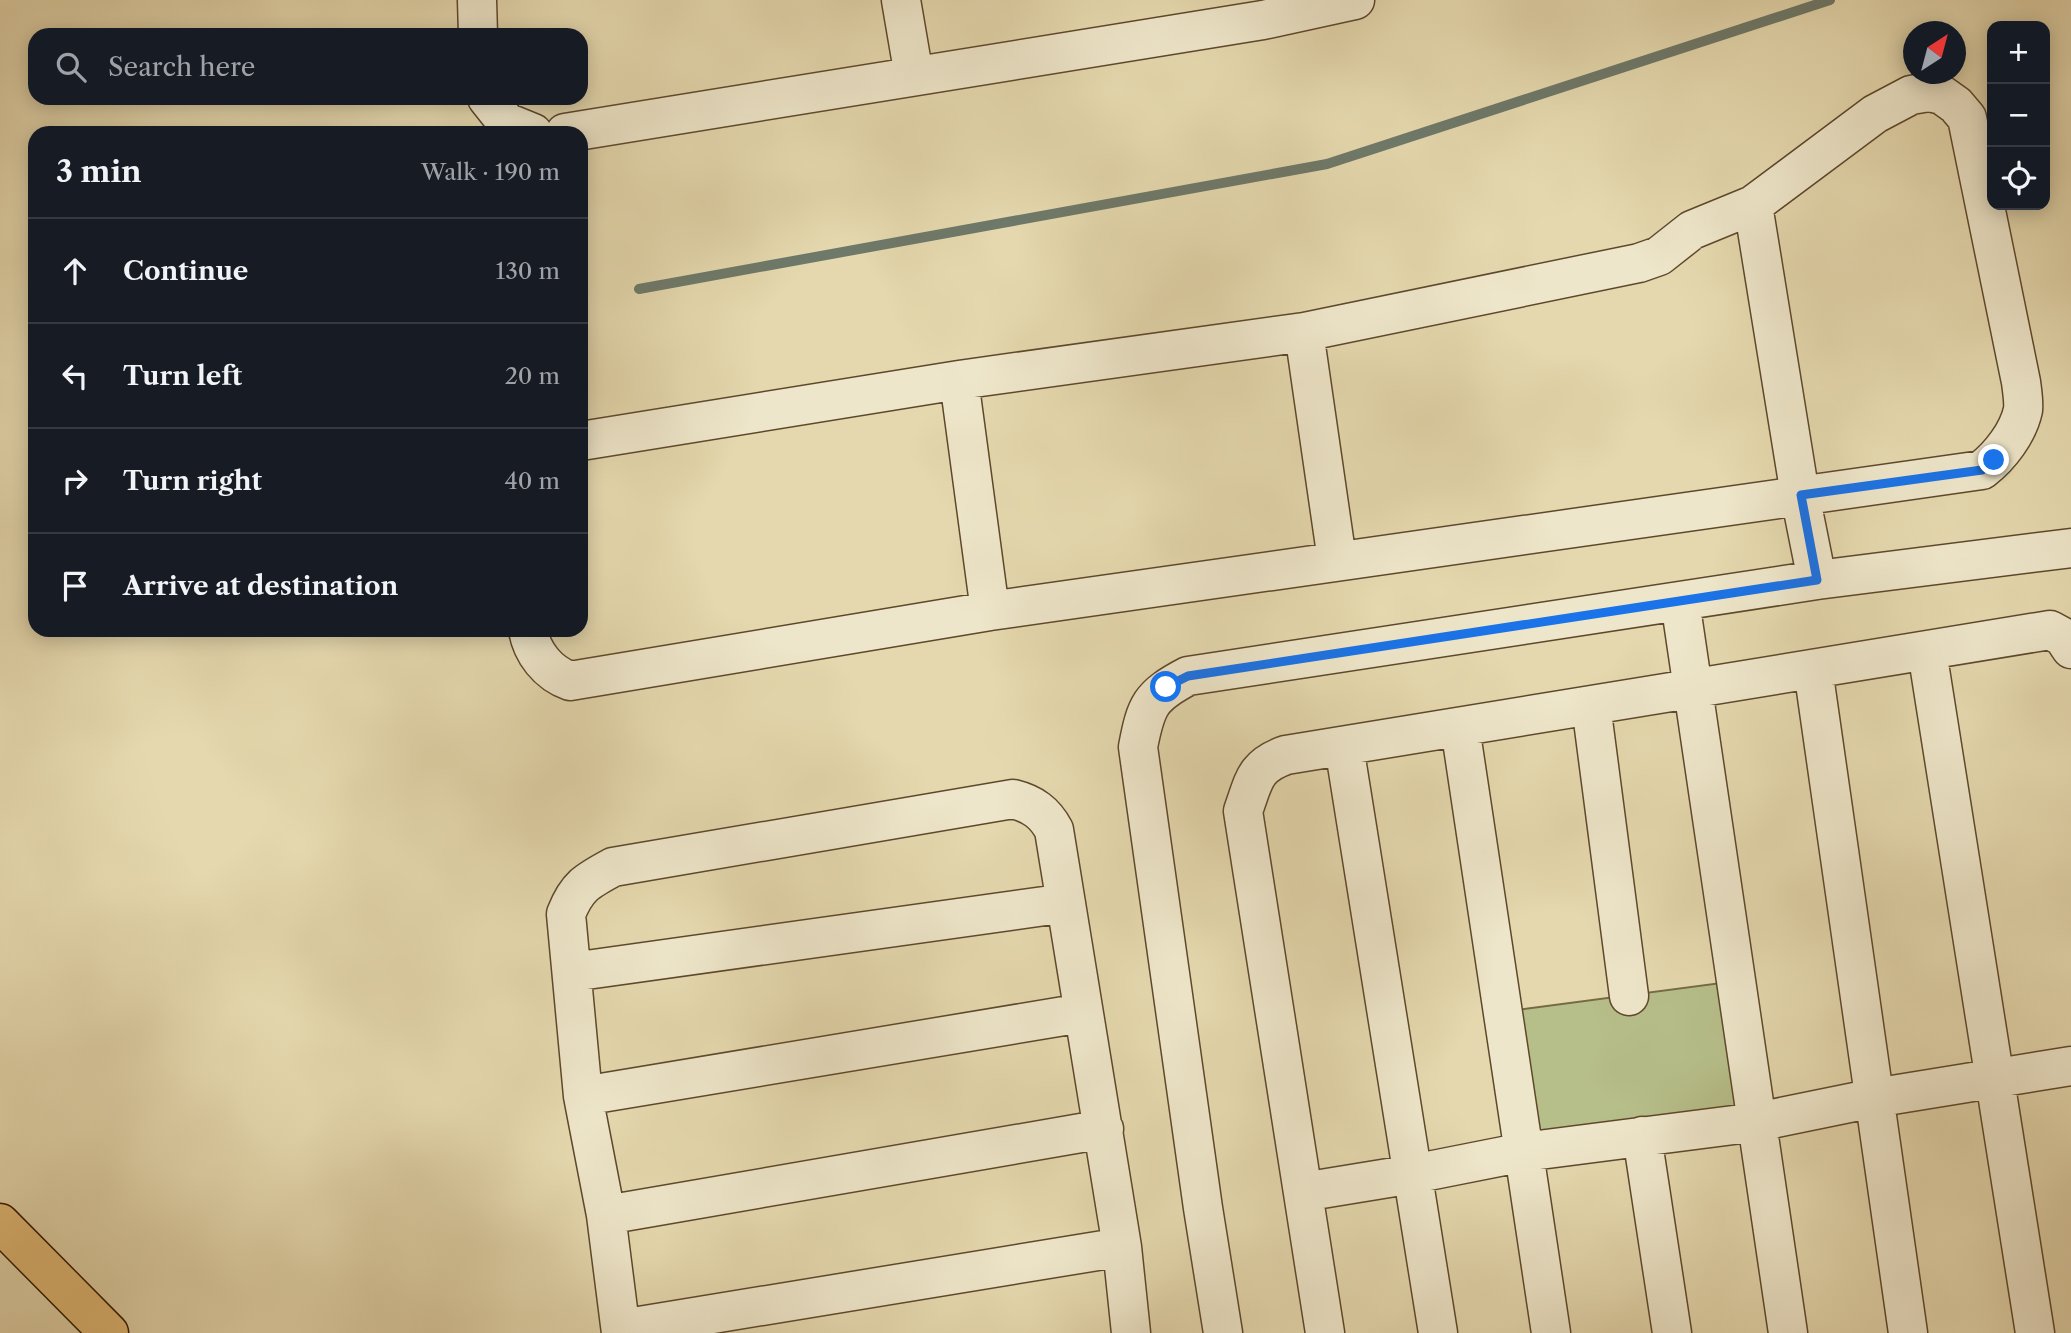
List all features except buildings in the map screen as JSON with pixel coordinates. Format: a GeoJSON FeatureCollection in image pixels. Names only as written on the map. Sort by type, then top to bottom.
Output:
{"type":"FeatureCollection","features":[{"type":"Feature","properties":{"kind":"main road"},"geometry":{"type":"LineString","coordinates":[[0,1223],[109,1333]]}},
{"type":"Feature","properties":{"kind":"street"},"geometry":{"type":"LineString","coordinates":[[477,0],[478,28]]}},
{"type":"Feature","properties":{"kind":"street"},"geometry":{"type":"LineString","coordinates":[[901,0],[914,76]]}},
{"type":"Feature","properties":{"kind":"street"},"geometry":{"type":"LineString","coordinates":[[588,129],[914,76],[1261,10],[1355,0]]}},
{"type":"Feature","properties":{"kind":"street"},"geometry":{"type":"LineString","coordinates":[[529,637],[544,664],[556,676],[570,681],[990,611],[1982,470],[1994,460],[2014,431],[2023,409],[2021,382],[1967,118],[1956,105],[1942,95],[1929,92],[1912,95],[1875,114],[1753,205],[1692,230],[1659,256],[1639,263],[1304,332],[959,380],[588,440]]}},
{"type":"Feature","properties":{"kind":"street"},"geometry":{"type":"LineString","coordinates":[[493,105],[506,122],[516,126]]}},
{"type":"Feature","properties":{"kind":"street"},"geometry":{"type":"LineString","coordinates":[[1753,205],[1817,580]]}},
{"type":"Feature","properties":{"kind":"street"},"geometry":{"type":"LineString","coordinates":[[1304,332],[1337,560]]}},
{"type":"Feature","properties":{"kind":"street"},"geometry":{"type":"LineString","coordinates":[[959,380],[990,611]]}},
{"type":"Feature","properties":{"kind":"street"},"geometry":{"type":"LineString","coordinates":[[1223,1333],[1138,747],[1143,721],[1153,699],[1166,687],[1188,676],[1817,580],[2071,548]]}},
{"type":"Feature","properties":{"kind":"street"},"geometry":{"type":"LineString","coordinates":[[1680,601],[1788,1333]]}},
{"type":"Feature","properties":{"kind":"street"},"geometry":{"type":"LineString","coordinates":[[1325,1333],[1243,811],[1254,780],[1267,762],[1286,755],[2050,630],[2067,643]]}},
{"type":"Feature","properties":{"kind":"street"},"geometry":{"type":"LineString","coordinates":[[1927,651],[2035,1333]]}},
{"type":"Feature","properties":{"kind":"street"},"geometry":{"type":"LineString","coordinates":[[1813,669],[1908,1333]]}},
{"type":"Feature","properties":{"kind":"street"},"geometry":{"type":"LineString","coordinates":[[1591,705],[1629,996]]}},
{"type":"Feature","properties":{"kind":"street"},"geometry":{"type":"LineString","coordinates":[[1460,727],[1551,1333]]}},
{"type":"Feature","properties":{"kind":"street"},"geometry":{"type":"LineString","coordinates":[[1344,746],[1438,1333]]}},
{"type":"Feature","properties":{"kind":"street"},"geometry":{"type":"LineString","coordinates":[[1122,1247],[621,1331],[606,1215],[583,1096],[566,914],[575,894],[594,877],[613,867],[1013,799],[1027,802],[1038,809],[1047,817],[1054,831],[1082,1013],[1104,1129],[1122,1247],[1131,1333]]}},
{"type":"Feature","properties":{"kind":"street"},"geometry":{"type":"LineString","coordinates":[[572,972],[1066,903]]}},
{"type":"Feature","properties":{"kind":"street"},"geometry":{"type":"LineString","coordinates":[[583,1096],[1082,1013]]}},
{"type":"Feature","properties":{"kind":"street"},"geometry":{"type":"LineString","coordinates":[[1303,1192],[1524,1152],[1757,1122],[1874,1098],[2071,1066]]}},
{"type":"Feature","properties":{"kind":"street"},"geometry":{"type":"LineString","coordinates":[[606,1215],[1104,1129]]}},
{"type":"Feature","properties":{"kind":"street"},"geometry":{"type":"LineString","coordinates":[[1642,1136],[1672,1333]]}},
{"type":"Feature","properties":{"kind":"green space"},"geometry":{"type":"Polygon","coordinates":[[[1736,981],[1757,1122],[1524,1152],[1502,1012],[1736,981]]]}},
{"type":"Feature","properties":{"kind":"waterway"},"geometry":{"type":"LineString","coordinates":[[639,289],[1327,164],[1830,0]]}},
{"type":"Feature","properties":{"kind":"route"},"geometry":{"type":"LineString","coordinates":[[1166,687],[1188,676],[1817,580],[1801,495],[1982,470],[1994,460]]}}]}
